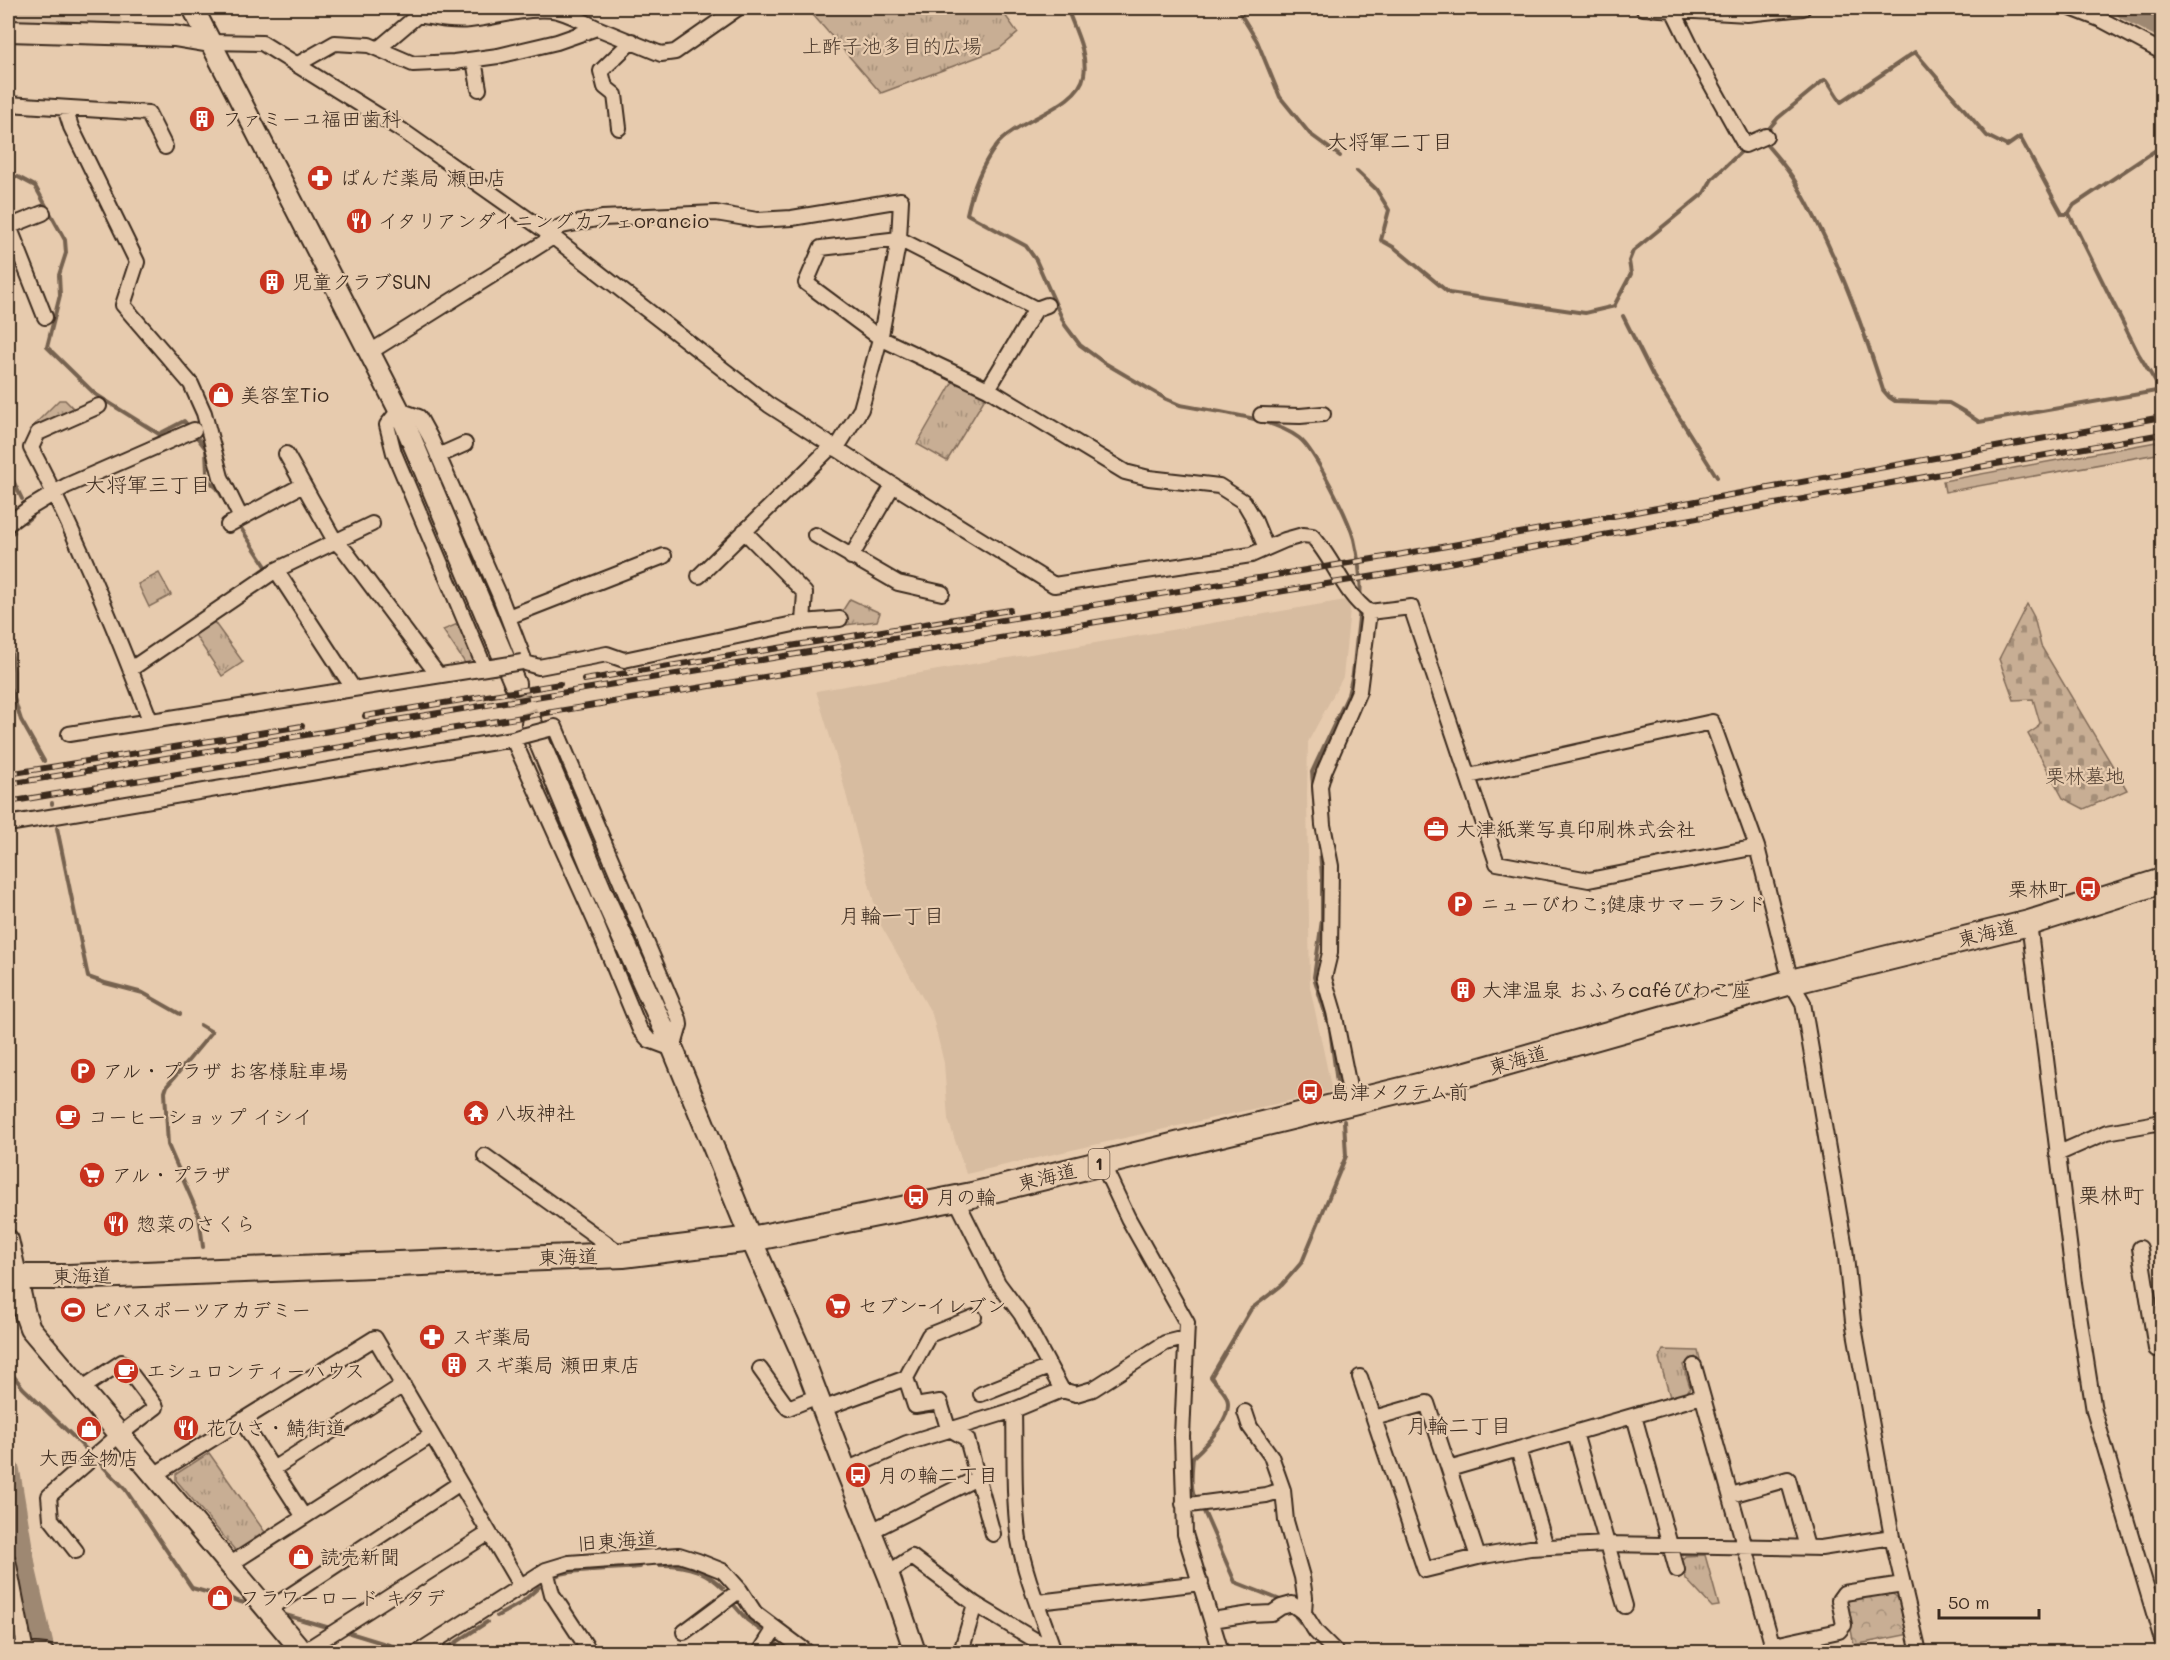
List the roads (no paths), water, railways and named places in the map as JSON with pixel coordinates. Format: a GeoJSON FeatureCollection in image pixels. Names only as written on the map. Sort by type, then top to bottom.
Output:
{"type":"FeatureCollection","features":[{"type":"Feature","properties":{"kind":"highway","name":"東海道"},"geometry":{"type":"LineString","coordinates":[[12,1277],[68,1277],[623,1255],[752,1239],[956,1198],[1467,1074],[1791,982],[2028,923],[2163,881]]}},
{"type":"Feature","properties":{"kind":"street"},"geometry":{"type":"LineString","coordinates":[[193,8],[399,410],[515,684]]}},
{"type":"Feature","properties":{"kind":"street"},"geometry":{"type":"LineString","coordinates":[[379,48],[418,15],[448,20],[469,20],[527,12],[557,11],[579,18],[597,28],[661,54],[675,52],[738,8]]}},
{"type":"Feature","properties":{"kind":"street"},"geometry":{"type":"LineString","coordinates":[[1643,8],[1747,14],[1803,8]]}},
{"type":"Feature","properties":{"kind":"street"},"geometry":{"type":"LineString","coordinates":[[2071,8],[2102,20],[2163,52]]}},
{"type":"Feature","properties":{"kind":"street"},"geometry":{"type":"LineString","coordinates":[[1673,10],[1696,57],[1745,145],[1766,136]]}},
{"type":"Feature","properties":{"kind":"street"},"geometry":{"type":"LineString","coordinates":[[298,64],[335,43],[369,45],[413,64],[474,60],[557,42],[597,28]]}},
{"type":"Feature","properties":{"kind":"street"},"geometry":{"type":"LineString","coordinates":[[8,31],[174,36],[210,42],[262,44],[298,64],[455,166],[550,235],[769,405],[1054,585],[1251,555],[1285,540],[1303,535],[1312,536],[1364,608],[1359,691],[1320,786],[1323,825],[1331,866],[1330,953],[1324,978],[1334,1012],[1352,1102]]}},
{"type":"Feature","properties":{"kind":"street"},"geometry":{"type":"LineString","coordinates":[[619,128],[615,96],[605,87],[601,71],[632,41]]}},
{"type":"Feature","properties":{"kind":"street"},"geometry":{"type":"LineString","coordinates":[[474,60],[479,89]]}},
{"type":"Feature","properties":{"kind":"street"},"geometry":{"type":"LineString","coordinates":[[8,104],[148,113],[165,147]]}},
{"type":"Feature","properties":{"kind":"street"},"geometry":{"type":"LineString","coordinates":[[65,108],[71,127],[136,262],[123,305],[191,384],[204,413],[221,477],[237,521],[303,485]]}},
{"type":"Feature","properties":{"kind":"street"},"geometry":{"type":"LineString","coordinates":[[370,352],[562,226],[602,218],[716,213],[758,220],[792,218],[901,200],[899,239],[880,339],[861,409],[834,447],[699,576]]}},
{"type":"Feature","properties":{"kind":"street"},"geometry":{"type":"LineString","coordinates":[[43,213],[8,226],[45,317]]}},
{"type":"Feature","properties":{"kind":"street"},"geometry":{"type":"LineString","coordinates":[[988,389],[1041,307],[899,239],[821,248],[806,283],[880,339],[988,389],[1125,472],[1149,478],[1219,486],[1244,502],[1266,548]]}},
{"type":"Feature","properties":{"kind":"street"},"geometry":{"type":"LineString","coordinates":[[99,406],[38,433],[31,447],[54,492],[131,669],[150,720]]}},
{"type":"Feature","properties":{"kind":"street"},"geometry":{"type":"LineString","coordinates":[[399,410],[419,417],[508,616],[524,662]]}},
{"type":"Feature","properties":{"kind":"street"},"geometry":{"type":"LineString","coordinates":[[399,410],[387,425],[394,453],[489,667]]}},
{"type":"Feature","properties":{"kind":"street"},"geometry":{"type":"LineString","coordinates":[[1261,416],[1323,414]]}},
{"type":"Feature","properties":{"kind":"street"},"geometry":{"type":"LineString","coordinates":[[8,524],[54,492],[189,432]]}},
{"type":"Feature","properties":{"kind":"street"},"geometry":{"type":"LineString","coordinates":[[438,456],[465,444]]}},
{"type":"Feature","properties":{"kind":"street"},"geometry":{"type":"LineString","coordinates":[[286,454],[335,542],[346,552],[438,675]]}},
{"type":"Feature","properties":{"kind":"street"},"geometry":{"type":"LineString","coordinates":[[851,557],[893,485]]}},
{"type":"Feature","properties":{"kind":"street"},"geometry":{"type":"LineString","coordinates":[[131,669],[276,570],[372,524]]}},
{"type":"Feature","properties":{"kind":"street"},"geometry":{"type":"LineString","coordinates":[[744,531],[805,593],[803,622]]}},
{"type":"Feature","properties":{"kind":"street"},"geometry":{"type":"LineString","coordinates":[[815,535],[898,583],[942,593]]}},
{"type":"Feature","properties":{"kind":"street"},"geometry":{"type":"LineString","coordinates":[[508,616],[664,556]]}},
{"type":"Feature","properties":{"kind":"street"},"geometry":{"type":"LineString","coordinates":[[276,570],[353,688]]}},
{"type":"Feature","properties":{"kind":"street"},"geometry":{"type":"LineString","coordinates":[[1364,608],[1411,607],[1497,862],[1589,880],[1757,846]]}},
{"type":"Feature","properties":{"kind":"street"},"geometry":{"type":"LineString","coordinates":[[69,734],[524,662],[539,667],[607,654],[624,660],[803,622],[840,619]]}},
{"type":"Feature","properties":{"kind":"street"},"geometry":{"type":"LineString","coordinates":[[1469,776],[1712,722],[1757,846],[1791,982],[1803,1003],[1845,1248],[1852,1321],[1892,1537],[1919,1653]]}},
{"type":"Feature","properties":{"kind":"street"},"geometry":{"type":"LineString","coordinates":[[8,824],[185,795],[529,732],[673,1049],[752,1239],[800,1347],[888,1573],[915,1653]]}},
{"type":"Feature","properties":{"kind":"street"},"geometry":{"type":"LineString","coordinates":[[2028,923],[2074,1283],[2094,1411],[2163,1640]]}},
{"type":"Feature","properties":{"kind":"street"},"geometry":{"type":"LineString","coordinates":[[2057,1154],[2108,1132],[2163,1122]]}},
{"type":"Feature","properties":{"kind":"street"},"geometry":{"type":"LineString","coordinates":[[485,1156],[623,1255]]}},
{"type":"Feature","properties":{"kind":"street"},"geometry":{"type":"LineString","coordinates":[[1102,1163],[1128,1218],[1187,1323],[1182,1436],[1186,1505],[1185,1534],[1221,1653]]}},
{"type":"Feature","properties":{"kind":"street"},"geometry":{"type":"LineString","coordinates":[[956,1198],[998,1283],[1015,1296],[1021,1314],[1062,1390]]}},
{"type":"Feature","properties":{"kind":"street"},"geometry":{"type":"LineString","coordinates":[[8,1240],[12,1277],[30,1328],[303,1653],[489,1533]]}},
{"type":"Feature","properties":{"kind":"street"},"geometry":{"type":"LineString","coordinates":[[2140,1248],[2156,1349]]}},
{"type":"Feature","properties":{"kind":"street"},"geometry":{"type":"LineString","coordinates":[[974,1317],[929,1335],[906,1378],[915,1406],[940,1402],[948,1428],[967,1439],[993,1534]]}},
{"type":"Feature","properties":{"kind":"street"},"geometry":{"type":"LineString","coordinates":[[154,1475],[375,1338],[521,1587]]}},
{"type":"Feature","properties":{"kind":"street"},"geometry":{"type":"LineString","coordinates":[[846,1470],[907,1443],[1014,1410],[1062,1390],[1076,1394],[1093,1389],[1165,1343],[1185,1338]]}},
{"type":"Feature","properties":{"kind":"street"},"geometry":{"type":"LineString","coordinates":[[76,1551],[51,1519],[49,1496],[119,1435],[156,1407],[122,1362],[81,1389]]}},
{"type":"Feature","properties":{"kind":"street"},"geometry":{"type":"LineString","coordinates":[[1694,1366],[1771,1640],[1779,1644],[1839,1631],[1844,1625],[1839,1600],[1844,1593],[1903,1584]]}},
{"type":"Feature","properties":{"kind":"street"},"geometry":{"type":"LineString","coordinates":[[981,1394],[1050,1367]]}},
{"type":"Feature","properties":{"kind":"street"},"geometry":{"type":"LineString","coordinates":[[760,1369],[788,1408],[820,1402],[906,1378]]}},
{"type":"Feature","properties":{"kind":"street"},"geometry":{"type":"LineString","coordinates":[[1360,1377],[1425,1570],[1478,1557],[1530,1548],[1607,1544],[1821,1548],[1892,1537]]}},
{"type":"Feature","properties":{"kind":"street"},"geometry":{"type":"LineString","coordinates":[[273,1469],[403,1385]]}},
{"type":"Feature","properties":{"kind":"street"},"geometry":{"type":"LineString","coordinates":[[1449,1468],[1702,1396]]}},
{"type":"Feature","properties":{"kind":"street"},"geometry":{"type":"LineString","coordinates":[[1374,1418],[1427,1403],[1478,1557]]}},
{"type":"Feature","properties":{"kind":"street"},"geometry":{"type":"LineString","coordinates":[[1014,1410],[1015,1487],[1019,1539],[1054,1652]]}},
{"type":"Feature","properties":{"kind":"street"},"geometry":{"type":"LineString","coordinates":[[1245,1412],[1250,1426],[1271,1456],[1283,1490],[1287,1521],[1302,1577],[1305,1598],[1304,1613]]}},
{"type":"Feature","properties":{"kind":"street"},"geometry":{"type":"LineString","coordinates":[[1634,1416],[1677,1570]]}},
{"type":"Feature","properties":{"kind":"street"},"geometry":{"type":"LineString","coordinates":[[242,1421],[304,1517]]}},
{"type":"Feature","properties":{"kind":"street"},"geometry":{"type":"LineString","coordinates":[[1575,1432],[1624,1606]]}},
{"type":"Feature","properties":{"kind":"street"},"geometry":{"type":"LineString","coordinates":[[229,1565],[432,1435]]}},
{"type":"Feature","properties":{"kind":"street"},"geometry":{"type":"LineString","coordinates":[[1518,1449],[1546,1547]]}},
{"type":"Feature","properties":{"kind":"street"},"geometry":{"type":"LineString","coordinates":[[871,1531],[979,1477]]}},
{"type":"Feature","properties":{"kind":"street"},"geometry":{"type":"LineString","coordinates":[[1731,1495],[1788,1479],[1807,1547]]}},
{"type":"Feature","properties":{"kind":"street"},"geometry":{"type":"LineString","coordinates":[[268,1610],[460,1483]]}},
{"type":"Feature","properties":{"kind":"street"},"geometry":{"type":"LineString","coordinates":[[1186,1505],[1266,1495],[1283,1490]]}},
{"type":"Feature","properties":{"kind":"street","name":"旧東海道"},"geometry":{"type":"LineString","coordinates":[[418,1653],[546,1570],[569,1563],[679,1555],[723,1571],[756,1613],[807,1653]]}},
{"type":"Feature","properties":{"kind":"street"},"geometry":{"type":"LineString","coordinates":[[888,1573],[912,1557],[975,1604],[1054,1652]]}},
{"type":"Feature","properties":{"kind":"street"},"geometry":{"type":"LineString","coordinates":[[8,1560],[25,1651]]}},
{"type":"Feature","properties":{"kind":"street"},"geometry":{"type":"LineString","coordinates":[[546,1570],[552,1594],[588,1652]]}},
{"type":"Feature","properties":{"kind":"street"},"geometry":{"type":"LineString","coordinates":[[1038,1602],[1201,1583]]}},
{"type":"Feature","properties":{"kind":"street"},"geometry":{"type":"LineString","coordinates":[[684,1632],[740,1590]]}},
{"type":"Feature","properties":{"kind":"street"},"geometry":{"type":"LineString","coordinates":[[962,1653],[975,1604]]}},
{"type":"Feature","properties":{"kind":"street"},"geometry":{"type":"LineString","coordinates":[[1212,1620],[1272,1613],[1292,1604],[1304,1613],[1316,1632],[1336,1653]]}},
{"type":"Feature","properties":{"kind":"street"},"geometry":{"type":"LineString","coordinates":[[760,1653],[775,1628]]}},
{"type":"Feature","properties":{"kind":"street"},"geometry":{"type":"LineString","coordinates":[[438,1640],[445,1653]]}},
{"type":"Feature","properties":{"kind":"street"},"geometry":{"type":"LineString","coordinates":[[8,1648],[46,1653]]}},
{"type":"Feature","properties":{"kind":"waterway"},"geometry":{"type":"LineString","coordinates":[[1067,8],[1084,58],[1084,75],[1080,86],[1059,105],[1017,128],[996,146],[978,179],[967,214],[1026,246],[1036,260],[1065,325],[1080,345],[1103,362],[1180,405],[1258,420],[1274,425],[1299,438],[1314,456],[1351,529],[1359,568],[1360,598]]}},
{"type":"Feature","properties":{"kind":"waterway"},"geometry":{"type":"LineString","coordinates":[[1237,8],[1257,41],[1280,97],[1310,134],[1340,156]]}},
{"type":"Feature","properties":{"kind":"waterway"},"geometry":{"type":"LineString","coordinates":[[2127,8],[2162,26]]}},
{"type":"Feature","properties":{"kind":"waterway"},"geometry":{"type":"LineString","coordinates":[[1766,132],[1778,118],[1824,80],[1827,80],[1841,102],[1915,52],[1987,136],[2007,146],[2020,137],[2062,214],[2069,214],[2138,353],[2158,386],[2162,386]]}},
{"type":"Feature","properties":{"kind":"waterway"},"geometry":{"type":"LineString","coordinates":[[1762,141],[1789,173],[1810,208],[1845,284],[1883,390],[1895,401],[1949,403],[1979,422],[2162,390]]}},
{"type":"Feature","properties":{"kind":"waterway"},"geometry":{"type":"LineString","coordinates":[[2068,214],[2074,205],[2162,146]]}},
{"type":"Feature","properties":{"kind":"waterway"},"geometry":{"type":"LineString","coordinates":[[1614,306],[1631,274],[1629,261],[1633,251],[1704,193],[1712,179],[1745,148]]}},
{"type":"Feature","properties":{"kind":"waterway"},"geometry":{"type":"LineString","coordinates":[[8,169],[13,177],[18,177],[35,186],[65,240],[66,253],[59,275],[60,295],[47,347],[95,394],[159,434],[184,421],[190,428]]}},
{"type":"Feature","properties":{"kind":"waterway"},"geometry":{"type":"LineString","coordinates":[[1357,171],[1376,189],[1389,210],[1381,240],[1395,248],[1449,293],[1585,313],[1615,306]]}},
{"type":"Feature","properties":{"kind":"waterway"},"geometry":{"type":"LineString","coordinates":[[1623,316],[1653,376],[1717,477]]}},
{"type":"Feature","properties":{"kind":"waterway"},"geometry":{"type":"LineString","coordinates":[[194,433],[206,449],[209,481],[217,488],[229,508]]}},
{"type":"Feature","properties":{"kind":"waterway"},"geometry":{"type":"LineString","coordinates":[[8,470],[22,499]]}},
{"type":"Feature","properties":{"kind":"waterway"},"geometry":{"type":"LineString","coordinates":[[25,522],[31,517]]}},
{"type":"Feature","properties":{"kind":"waterway"},"geometry":{"type":"LineString","coordinates":[[237,522],[269,571]]}},
{"type":"Feature","properties":{"kind":"waterway"},"geometry":{"type":"LineString","coordinates":[[8,534],[14,532]]}},
{"type":"Feature","properties":{"kind":"waterway"},"geometry":{"type":"LineString","coordinates":[[1316,820],[1312,772],[1348,695],[1353,674],[1360,609]]}},
{"type":"Feature","properties":{"kind":"waterway"},"geometry":{"type":"LineString","coordinates":[[8,628],[14,671],[14,698],[21,720],[44,761]]}},
{"type":"Feature","properties":{"kind":"waterway"},"geometry":{"type":"LineString","coordinates":[[327,660],[336,678]]}},
{"type":"Feature","properties":{"kind":"waterway"},"geometry":{"type":"LineString","coordinates":[[57,828],[88,977],[143,993],[180,1014]]}},
{"type":"Feature","properties":{"kind":"waterway"},"geometry":{"type":"LineString","coordinates":[[1319,836],[1322,920],[1314,977],[1330,1029],[1338,1090]]}},
{"type":"Feature","properties":{"kind":"waterway"},"geometry":{"type":"LineString","coordinates":[[200,1025],[212,1032],[167,1086],[165,1092],[168,1145],[199,1216],[203,1247]]}},
{"type":"Feature","properties":{"kind":"waterway"},"geometry":{"type":"LineString","coordinates":[[1197,1501],[1192,1486],[1193,1457],[1218,1429],[1227,1412],[1228,1404],[1225,1393],[1211,1377],[1251,1309],[1282,1285],[1302,1262],[1346,1156],[1344,1121]]}},
{"type":"Feature","properties":{"kind":"waterway"},"geometry":{"type":"LineString","coordinates":[[8,1369],[23,1388],[86,1449]]}},
{"type":"Feature","properties":{"kind":"waterway"},"geometry":{"type":"LineString","coordinates":[[97,1460],[125,1489],[192,1588],[255,1606]]}},
{"type":"Feature","properties":{"kind":"waterway"},"geometry":{"type":"LineString","coordinates":[[8,1471],[25,1574],[43,1652]]}},
{"type":"Feature","properties":{"kind":"waterway"},"geometry":{"type":"LineString","coordinates":[[1202,1507],[1235,1582],[1283,1601]]}},
{"type":"Feature","properties":{"kind":"waterway"},"geometry":{"type":"LineString","coordinates":[[659,1565],[694,1569],[723,1588]]}},
{"type":"Feature","properties":{"kind":"waterway"},"geometry":{"type":"LineString","coordinates":[[556,1576],[582,1571],[640,1567]]}},
{"type":"Feature","properties":{"kind":"waterway"},"geometry":{"type":"LineString","coordinates":[[497,1616],[521,1603],[539,1587]]}},
{"type":"Feature","properties":{"kind":"waterway"},"geometry":{"type":"LineString","coordinates":[[733,1604],[747,1620],[763,1632]]}},
{"type":"Feature","properties":{"kind":"waterway"},"geometry":{"type":"LineString","coordinates":[[282,1614],[330,1628]]}},
{"type":"Feature","properties":{"kind":"waterway"},"geometry":{"type":"LineString","coordinates":[[1296,1617],[1309,1633]]}},
{"type":"Feature","properties":{"kind":"waterway"},"geometry":{"type":"LineString","coordinates":[[449,1647],[487,1622]]}},
{"type":"Feature","properties":{"kind":"waterway"},"geometry":{"type":"LineString","coordinates":[[350,1633],[402,1649]]}},
{"type":"Feature","properties":{"kind":"waterway"},"geometry":{"type":"LineString","coordinates":[[773,1641],[787,1652]]}},
{"type":"Feature","properties":{"kind":"tunnel"},"geometry":{"type":"LineString","coordinates":[[515,684],[532,724]]}},
{"type":"Feature","properties":{"kind":"railway"},"geometry":{"type":"LineString","coordinates":[[8,784],[1397,555],[2162,417]]}},
{"type":"Feature","properties":{"kind":"railway"},"geometry":{"type":"LineString","coordinates":[[8,802],[1399,572],[2162,434]]}},
{"type":"Feature","properties":{"kind":"railway"},"geometry":{"type":"LineString","coordinates":[[584,680],[1010,610]]}},
{"type":"Feature","properties":{"kind":"railway"},"geometry":{"type":"LineString","coordinates":[[365,716],[560,684]]}},
{"type":"Feature","properties":{"kind":"railway"},"geometry":{"type":"LineString","coordinates":[[8,774],[302,726]]}},
{"type":"Feature","properties":{"kind":"place","name":"ファミーユ福田歯科"},"geometry":{"type":"Point","coordinates":[202,119]}},
{"type":"Feature","properties":{"kind":"place","name":"ぱんだ薬局 瀬田店"},"geometry":{"type":"Point","coordinates":[320,178]}},
{"type":"Feature","properties":{"kind":"place","name":"イタリアンダイニングカフェorancio"},"geometry":{"type":"Point","coordinates":[359,221]}},
{"type":"Feature","properties":{"kind":"place","name":"児童クラブSUN"},"geometry":{"type":"Point","coordinates":[272,282]}},
{"type":"Feature","properties":{"kind":"place","name":"美容室Tio"},"geometry":{"type":"Point","coordinates":[221,395]}},
{"type":"Feature","properties":{"kind":"place","name":"大津紙業写真印刷株式会社"},"geometry":{"type":"Point","coordinates":[1436,829]}},
{"type":"Feature","properties":{"kind":"place","name":"栗林町"},"geometry":{"type":"Point","coordinates":[2088,889]}},
{"type":"Feature","properties":{"kind":"place","name":"ニューびわこ;健康サマーランド"},"geometry":{"type":"Point","coordinates":[1460,904]}},
{"type":"Feature","properties":{"kind":"place","name":"大津温泉 おふろcaféびわこ座"},"geometry":{"type":"Point","coordinates":[1463,990]}},
{"type":"Feature","properties":{"kind":"place","name":"アル・プラザ お客様駐車場"},"geometry":{"type":"Point","coordinates":[83,1071]}},
{"type":"Feature","properties":{"kind":"place","name":"島津メクテム前"},"geometry":{"type":"Point","coordinates":[1310,1092]}},
{"type":"Feature","properties":{"kind":"place","name":"八坂神社"},"geometry":{"type":"Point","coordinates":[476,1113]}},
{"type":"Feature","properties":{"kind":"place","name":"コーヒーショップ イシイ"},"geometry":{"type":"Point","coordinates":[68,1117]}},
{"type":"Feature","properties":{"kind":"place","name":"アル・プラザ"},"geometry":{"type":"Point","coordinates":[92,1175]}},
{"type":"Feature","properties":{"kind":"place","name":"月の輪"},"geometry":{"type":"Point","coordinates":[916,1197]}},
{"type":"Feature","properties":{"kind":"place","name":"惣菜のさくら"},"geometry":{"type":"Point","coordinates":[116,1224]}},
{"type":"Feature","properties":{"kind":"place","name":"セブン-イレブン"},"geometry":{"type":"Point","coordinates":[838,1306]}},
{"type":"Feature","properties":{"kind":"place","name":"ビバスポーツアカデミー"},"geometry":{"type":"Point","coordinates":[73,1310]}},
{"type":"Feature","properties":{"kind":"place","name":"スギ薬局"},"geometry":{"type":"Point","coordinates":[432,1337]}},
{"type":"Feature","properties":{"kind":"place","name":"スギ薬局 瀬田東店"},"geometry":{"type":"Point","coordinates":[454,1365]}},
{"type":"Feature","properties":{"kind":"place","name":"エシュロンティーハウス"},"geometry":{"type":"Point","coordinates":[126,1371]}},
{"type":"Feature","properties":{"kind":"place","name":"花ひさ・鯖街道"},"geometry":{"type":"Point","coordinates":[186,1428]}},
{"type":"Feature","properties":{"kind":"place","name":"大西金物店"},"geometry":{"type":"Point","coordinates":[89,1429]}},
{"type":"Feature","properties":{"kind":"place","name":"月の輪二丁目"},"geometry":{"type":"Point","coordinates":[858,1475]}},
{"type":"Feature","properties":{"kind":"place","name":"読売新聞"},"geometry":{"type":"Point","coordinates":[301,1557]}},
{"type":"Feature","properties":{"kind":"place","name":"フラワーロード キタデ"},"geometry":{"type":"Point","coordinates":[220,1598]}},
{"type":"Feature","properties":{"kind":"district","name":"大将軍二丁目"},"geometry":{"type":"Point","coordinates":[1390,142]}},
{"type":"Feature","properties":{"kind":"district","name":"大将軍三丁目"},"geometry":{"type":"Point","coordinates":[148,485]}},
{"type":"Feature","properties":{"kind":"district","name":"月輪一丁目"},"geometry":{"type":"Point","coordinates":[892,916]}},
{"type":"Feature","properties":{"kind":"district","name":"栗林町"},"geometry":{"type":"Point","coordinates":[2111,1195]}},
{"type":"Feature","properties":{"kind":"district","name":"月輪二丁目"},"geometry":{"type":"Point","coordinates":[1459,1426]}},
{"type":"Feature","properties":{"kind":"park label","name":"上酢子池多目的広場"},"geometry":{"type":"Point","coordinates":[892,46]}},
{"type":"Feature","properties":{"kind":"park label","name":"栗林墓地"},"geometry":{"type":"Point","coordinates":[2085,776]}}]}
